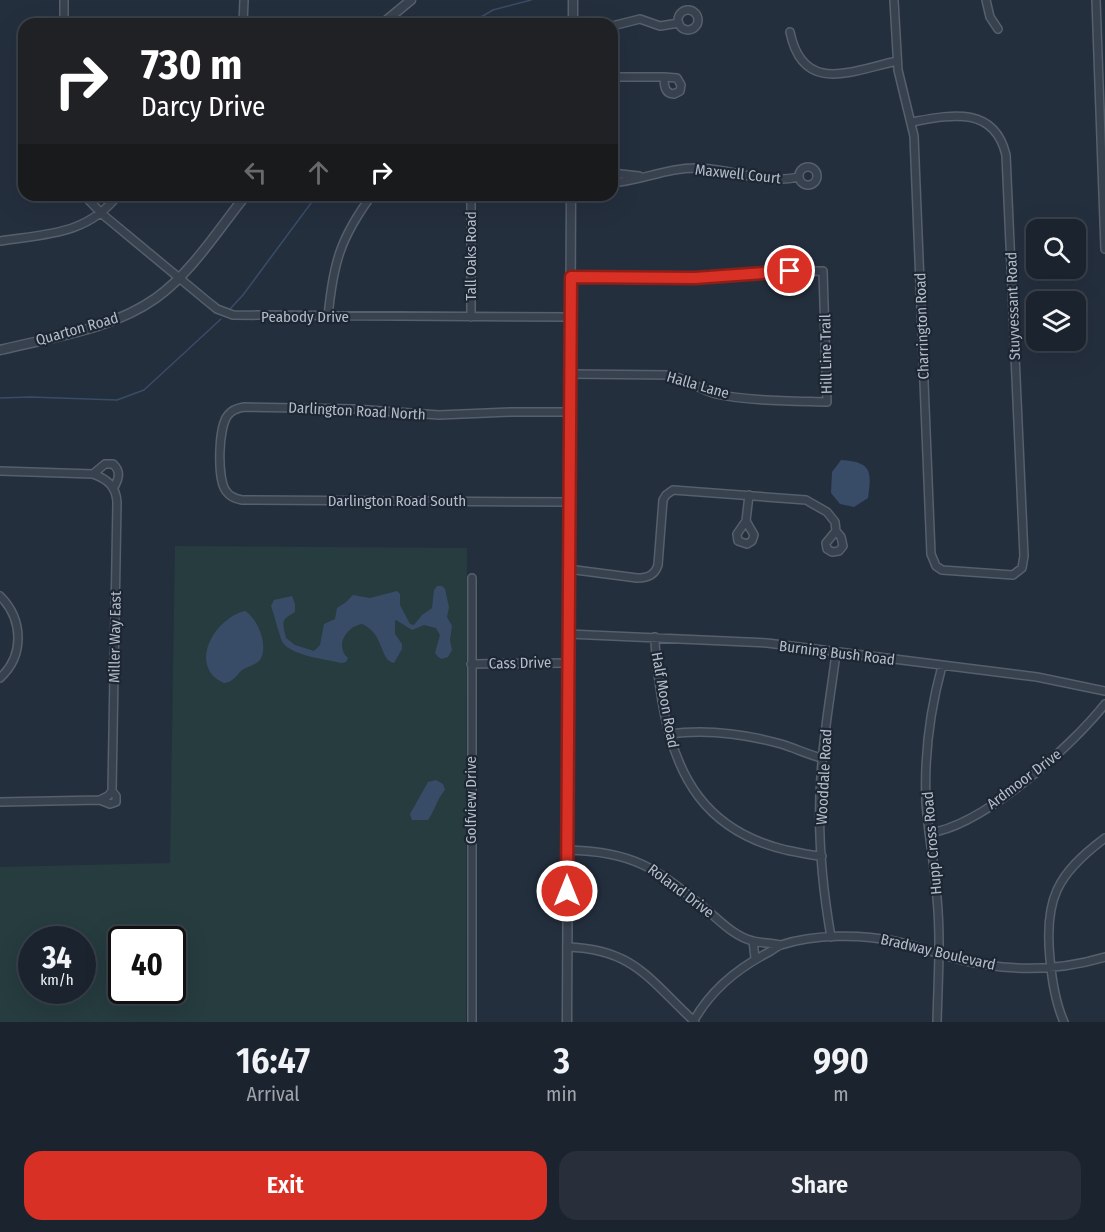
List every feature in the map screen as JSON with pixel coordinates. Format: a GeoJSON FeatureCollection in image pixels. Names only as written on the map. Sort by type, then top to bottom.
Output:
{"type":"FeatureCollection","features":[{"type":"Feature","properties":{"kind":"street"},"geometry":{"type":"LineString","coordinates":[[64,0],[64,18]]}},
{"type":"Feature","properties":{"kind":"street"},"geometry":{"type":"LineString","coordinates":[[243,18],[244,0]]}},
{"type":"Feature","properties":{"kind":"street"},"geometry":{"type":"LineString","coordinates":[[389,18],[411,0]]}},
{"type":"Feature","properties":{"kind":"street"},"geometry":{"type":"LineString","coordinates":[[573,0],[573,18]]}},
{"type":"Feature","properties":{"kind":"street","name":"Charrington Road"},"geometry":{"type":"LineString","coordinates":[[894,0],[897,61],[912,122],[931,554],[936,566],[942,570],[1007,575],[1020,571]]}},
{"type":"Feature","properties":{"kind":"street"},"geometry":{"type":"LineString","coordinates":[[986,0],[990,17],[998,29]]}},
{"type":"Feature","properties":{"kind":"street"},"geometry":{"type":"LineString","coordinates":[[1096,0],[1105,249]]}},
{"type":"Feature","properties":{"kind":"street"},"geometry":{"type":"LineString","coordinates":[[618,24],[640,19],[660,26],[679,23]]}},
{"type":"Feature","properties":{"kind":"street"},"geometry":{"type":"LineString","coordinates":[[789,32],[793,48],[799,59],[819,73],[837,74],[897,61]]}},
{"type":"Feature","properties":{"kind":"street"},"geometry":{"type":"LineString","coordinates":[[618,77],[664,78]]}},
{"type":"Feature","properties":{"kind":"street","name":"Stuyvessant Road"},"geometry":{"type":"LineString","coordinates":[[912,122],[961,116],[979,119],[994,131],[1006,155],[1023,549],[1023,564],[1020,571]]}},
{"type":"Feature","properties":{"kind":"street","name":"Maxwell Court"},"geometry":{"type":"LineString","coordinates":[[618,174],[642,176],[699,168],[723,170],[760,179],[777,180],[800,177]]}},
{"type":"Feature","properties":{"kind":"street","name":"Maxwell Court"},"geometry":{"type":"LineString","coordinates":[[618,182],[632,181],[642,176]]}},
{"type":"Feature","properties":{"kind":"street","name":"Peabody Drive"},"geometry":{"type":"LineString","coordinates":[[90,201],[178,278],[216,309],[227,314],[252,317],[570,317]]}},
{"type":"Feature","properties":{"kind":"street"},"geometry":{"type":"LineString","coordinates":[[0,241],[67,231],[102,214],[113,201]]}},
{"type":"Feature","properties":{"kind":"street","name":"Quarton Road"},"geometry":{"type":"LineString","coordinates":[[0,350],[115,320],[149,303],[178,278],[241,201]]}},
{"type":"Feature","properties":{"kind":"street"},"geometry":{"type":"LineString","coordinates":[[328,317],[333,273],[341,246],[352,224],[368,201]]}},
{"type":"Feature","properties":{"kind":"street","name":"Tall Oaks Road"},"geometry":{"type":"LineString","coordinates":[[471,201],[471,317]]}},
{"type":"Feature","properties":{"kind":"street"},"geometry":{"type":"LineString","coordinates":[[567,1022],[571,201]]}},
{"type":"Feature","properties":{"kind":"street","name":"Hill Line Trail"},"geometry":{"type":"LineString","coordinates":[[571,277],[695,278],[763,272],[824,271],[827,402]]}},
{"type":"Feature","properties":{"kind":"street","name":"Halla Lane"},"geometry":{"type":"LineString","coordinates":[[570,374],[669,375],[681,377],[716,394],[827,402]]}},
{"type":"Feature","properties":{"kind":"street","name":"Darlington Road North"},"geometry":{"type":"LineString","coordinates":[[227,492],[221,473],[223,425],[230,413],[239,408],[354,409],[439,415],[569,412]]}},
{"type":"Feature","properties":{"kind":"street","name":"Miller Way East"},"geometry":{"type":"LineString","coordinates":[[0,802],[100,800],[110,804],[116,802],[116,796],[110,793],[117,502],[114,487],[118,474],[113,464],[105,464],[93,474]]}},
{"type":"Feature","properties":{"kind":"street"},"geometry":{"type":"LineString","coordinates":[[0,471],[93,474],[114,487]]}},
{"type":"Feature","properties":{"kind":"street"},"geometry":{"type":"LineString","coordinates":[[568,569],[629,578],[649,576],[656,571],[663,500],[669,492],[678,490],[799,499],[812,502],[827,512],[835,522],[836,531]]}},
{"type":"Feature","properties":{"kind":"street","name":"Darlington Road South"},"geometry":{"type":"LineString","coordinates":[[227,492],[237,499],[248,501],[569,502]]}},
{"type":"Feature","properties":{"kind":"street"},"geometry":{"type":"LineString","coordinates":[[746,521],[749,495]]}},
{"type":"Feature","properties":{"kind":"street","name":"Golfview Drive"},"geometry":{"type":"LineString","coordinates":[[472,578],[472,1022]]}},
{"type":"Feature","properties":{"kind":"street"},"geometry":{"type":"LineString","coordinates":[[0,596],[13,613],[18,635],[14,658],[0,678]]}},
{"type":"Feature","properties":{"kind":"street","name":"Burning Bush Road"},"geometry":{"type":"LineString","coordinates":[[568,634],[766,644],[1037,677],[1105,691]]}},
{"type":"Feature","properties":{"kind":"street","name":"Half Moon Road"},"geometry":{"type":"LineString","coordinates":[[655,637],[669,734],[680,767],[703,802],[722,820],[762,844],[822,856]]}},
{"type":"Feature","properties":{"kind":"street","name":"Wooddale Road"},"geometry":{"type":"LineString","coordinates":[[831,937],[819,809],[822,758],[836,653]]}},
{"type":"Feature","properties":{"kind":"street","name":"Cass Drive"},"geometry":{"type":"LineString","coordinates":[[471,664],[568,663]]}},
{"type":"Feature","properties":{"kind":"street","name":"Hupp Cross Road"},"geometry":{"type":"LineString","coordinates":[[937,1022],[939,954],[937,900],[926,799],[929,731],[942,666]]}},
{"type":"Feature","properties":{"kind":"street","name":"Ardmoor Drive"},"geometry":{"type":"LineString","coordinates":[[929,833],[945,830],[965,820],[1032,776],[1062,751],[1105,704]]}},
{"type":"Feature","properties":{"kind":"street"},"geometry":{"type":"LineString","coordinates":[[669,734],[702,732],[741,735],[822,758]]}},
{"type":"Feature","properties":{"kind":"street"},"geometry":{"type":"LineString","coordinates":[[1064,1022],[1053,988],[1048,928],[1052,903],[1063,878],[1078,860],[1105,838]]}},
{"type":"Feature","properties":{"kind":"street","name":"Roland Drive"},"geometry":{"type":"LineString","coordinates":[[567,850],[609,853],[645,864],[671,881],[730,929],[753,941],[780,945]]}},
{"type":"Feature","properties":{"kind":"street","name":"Bradway Boulevard"},"geometry":{"type":"LineString","coordinates":[[694,1022],[710,998],[741,968],[780,945],[831,937],[882,939],[990,966],[1051,967],[1105,957]]}},
{"type":"Feature","properties":{"kind":"street"},"geometry":{"type":"LineString","coordinates":[[753,941],[755,958]]}},
{"type":"Feature","properties":{"kind":"street"},"geometry":{"type":"LineString","coordinates":[[567,947],[598,950],[623,958],[643,972],[694,1022]]}},
{"type":"Feature","properties":{"kind":"green space"},"geometry":{"type":"Polygon","coordinates":[[[175,546],[467,548],[466,1022],[0,1022],[0,867],[170,863],[175,546]]]}},
{"type":"Feature","properties":{"kind":"water"},"geometry":{"type":"Polygon","coordinates":[[[841,460],[864,466],[869,474],[868,498],[854,507],[840,504],[831,493],[832,472],[841,460]]]}},
{"type":"Feature","properties":{"kind":"water"},"geometry":{"type":"Polygon","coordinates":[[[437,586],[445,589],[449,607],[447,617],[452,626],[450,640],[452,650],[448,657],[442,659],[435,653],[440,635],[436,628],[424,625],[412,630],[396,620],[395,634],[402,644],[402,649],[394,663],[386,657],[375,634],[362,624],[352,628],[344,637],[342,648],[348,658],[346,662],[341,663],[302,654],[283,643],[271,606],[274,600],[292,596],[295,612],[284,622],[286,638],[295,645],[314,651],[320,645],[324,624],[335,619],[337,608],[353,595],[370,598],[397,591],[400,594],[400,605],[410,624],[414,625],[432,608],[434,590],[437,586]]]}},
{"type":"Feature","properties":{"kind":"water"},"geometry":{"type":"Polygon","coordinates":[[[245,611],[254,620],[261,634],[262,656],[259,661],[224,683],[213,676],[207,666],[206,655],[209,644],[223,623],[245,611]]]}},
{"type":"Feature","properties":{"kind":"water"},"geometry":{"type":"Polygon","coordinates":[[[436,780],[443,784],[445,790],[428,820],[412,820],[410,814],[428,782],[436,780]]]}},
{"type":"Feature","properties":{"kind":"waterway"},"geometry":{"type":"LineString","coordinates":[[479,18],[493,10],[531,0]]}},
{"type":"Feature","properties":{"kind":"waterway"},"geometry":{"type":"LineString","coordinates":[[230,309],[243,295],[313,201]]}},
{"type":"Feature","properties":{"kind":"waterway"},"geometry":{"type":"LineString","coordinates":[[0,398],[117,400],[144,390],[221,319]]}},
{"type":"Feature","properties":{"kind":"route"},"geometry":{"type":"LineString","coordinates":[[567,891],[571,277],[695,278],[790,271]]}}]}
